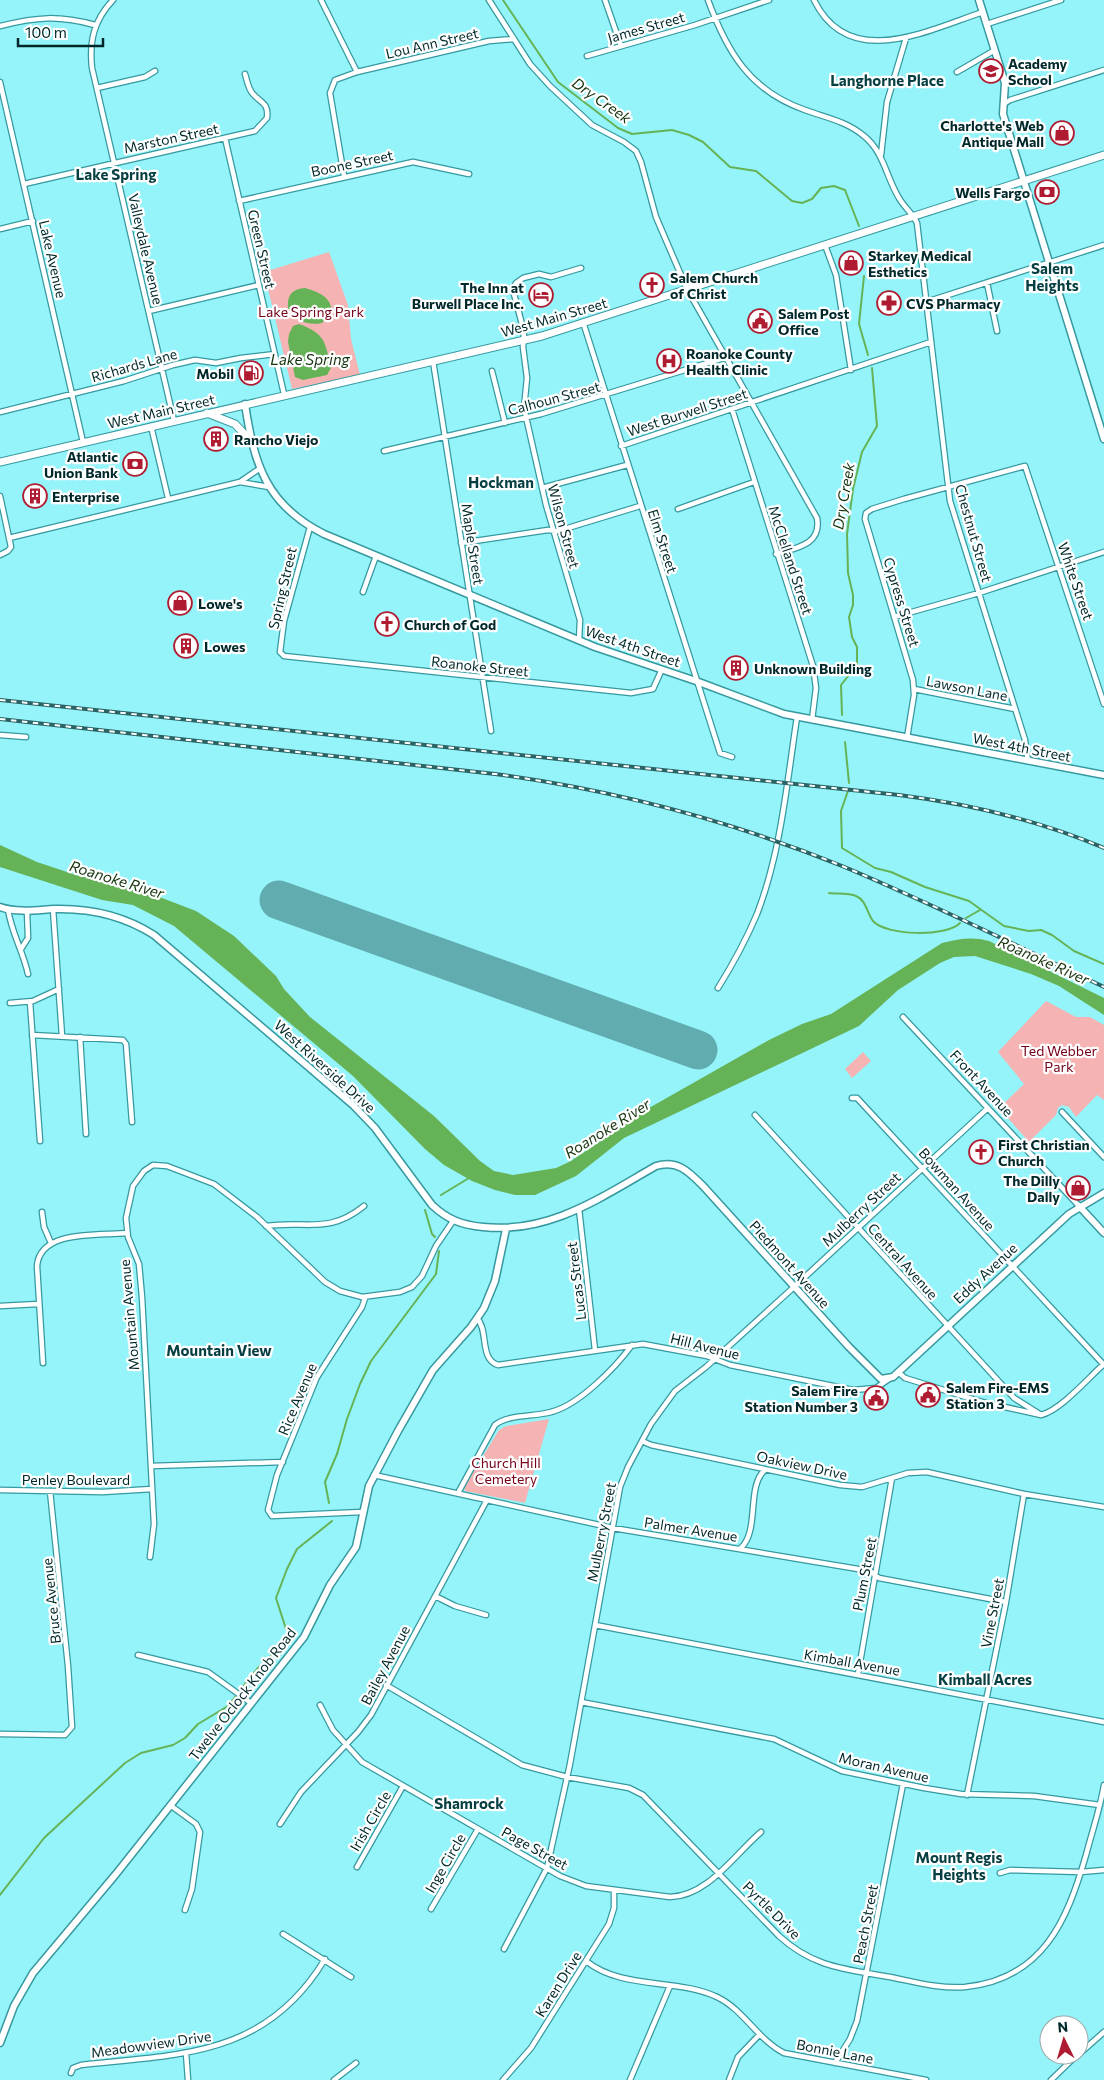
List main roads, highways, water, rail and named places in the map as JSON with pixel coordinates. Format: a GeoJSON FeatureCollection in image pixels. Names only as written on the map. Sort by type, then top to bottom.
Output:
{"type":"FeatureCollection","features":[{"type":"Feature","properties":{"kind":"main road","name":"West Main Street"},"geometry":{"type":"LineString","coordinates":[[0,462],[284,394],[523,340],[1104,155]]}},
{"type":"Feature","properties":{"kind":"main road"},"geometry":{"type":"LineString","coordinates":[[207,413],[235,424],[250,440]]}},
{"type":"Feature","properties":{"kind":"water","name":"Lake Spring"},"geometry":{"type":"Polygon","coordinates":[[[305,288],[319,293],[329,302],[332,312],[322,323],[302,322],[288,308],[288,300],[291,294],[294,291],[305,288]]]}},
{"type":"Feature","properties":{"kind":"water","name":"Lake Spring"},"geometry":{"type":"Polygon","coordinates":[[[299,324],[315,331],[323,340],[331,368],[327,375],[303,380],[295,377],[288,342],[293,326],[299,324]]]}},
{"type":"Feature","properties":{"kind":"water"},"geometry":{"type":"Polygon","coordinates":[[[0,845],[37,862],[76,875],[149,893],[196,911],[234,936],[276,976],[284,989],[310,1017],[434,1116],[480,1161],[494,1171],[513,1175],[556,1168],[571,1161],[649,1108],[769,1040],[802,1024],[831,1014],[942,943],[971,938],[989,941],[1104,998],[1104,1015],[1059,986],[1031,974],[975,956],[954,957],[940,963],[898,990],[859,1026],[624,1138],[576,1176],[535,1195],[515,1195],[472,1181],[444,1165],[425,1149],[353,1076],[174,926],[133,905],[102,900],[0,867],[0,845]]]}},
{"type":"Feature","properties":{"kind":"waterway","name":"Dry Creek"},"geometry":{"type":"LineString","coordinates":[[503,0],[558,82],[618,128],[632,134],[672,130],[689,135],[703,142],[730,167],[756,171],[792,201],[802,203],[812,199],[821,188],[834,186],[845,190],[859,226]]}},
{"type":"Feature","properties":{"kind":"waterway","name":"Dry Creek"},"geometry":{"type":"LineString","coordinates":[[864,276],[859,324],[868,355]]}},
{"type":"Feature","properties":{"kind":"waterway","name":"Dry Creek"},"geometry":{"type":"LineString","coordinates":[[842,715],[841,685],[857,665],[857,647],[852,637],[849,617],[853,605],[853,595],[848,573],[847,534],[853,489],[862,452],[877,426],[872,368]]}},
{"type":"Feature","properties":{"kind":"waterway","name":"Dry Creek"},"geometry":{"type":"LineString","coordinates":[[845,742],[849,783]]}},
{"type":"Feature","properties":{"kind":"waterway","name":"Dry Creek"},"geometry":{"type":"LineString","coordinates":[[848,791],[841,811],[842,848],[875,868],[891,872],[925,887],[969,901],[1004,926],[1029,931],[1041,930],[1052,935],[1074,951],[1104,964]]}},
{"type":"Feature","properties":{"kind":"waterway"},"geometry":{"type":"LineString","coordinates":[[829,893],[856,896],[864,904],[873,921],[890,930],[916,933],[943,931],[953,928],[960,923]]}},
{"type":"Feature","properties":{"kind":"waterway"},"geometry":{"type":"LineString","coordinates":[[966,918],[980,910]]}},
{"type":"Feature","properties":{"kind":"waterway"},"geometry":{"type":"LineString","coordinates":[[441,1195],[469,1178]]}},
{"type":"Feature","properties":{"kind":"waterway"},"geometry":{"type":"LineString","coordinates":[[425,1210],[432,1234],[435,1237]]}},
{"type":"Feature","properties":{"kind":"waterway"},"geometry":{"type":"LineString","coordinates":[[329,1503],[325,1482],[337,1454],[360,1384],[371,1361],[436,1274],[439,1251]]}},
{"type":"Feature","properties":{"kind":"waterway"},"geometry":{"type":"LineString","coordinates":[[286,1629],[276,1598],[287,1569],[297,1549],[332,1521]]}},
{"type":"Feature","properties":{"kind":"waterway"},"geometry":{"type":"LineString","coordinates":[[241,1689],[257,1669],[292,1637]]}},
{"type":"Feature","properties":{"kind":"waterway"},"geometry":{"type":"LineString","coordinates":[[0,1895],[44,1838],[125,1763],[141,1753],[173,1745],[185,1738],[198,1724],[228,1706],[235,1697]]}},
{"type":"Feature","properties":{"kind":"railway"},"geometry":{"type":"LineString","coordinates":[[0,700],[899,795],[952,803],[1003,814],[1054,829],[1104,848]]}},
{"type":"Feature","properties":{"kind":"railway"},"geometry":{"type":"LineString","coordinates":[[0,719],[495,774],[628,798],[715,821],[842,866],[941,910],[1104,987]]}},
{"type":"Feature","properties":{"kind":"place","name":"Academy School"},"geometry":{"type":"Point","coordinates":[991,71]}},
{"type":"Feature","properties":{"kind":"place","name":"Charlotte's Web Antique Mall"},"geometry":{"type":"Point","coordinates":[1062,133]}},
{"type":"Feature","properties":{"kind":"place","name":"Wells Fargo"},"geometry":{"type":"Point","coordinates":[1047,192]}},
{"type":"Feature","properties":{"kind":"place","name":"Starkey Medical Esthetics"},"geometry":{"type":"Point","coordinates":[851,263]}},
{"type":"Feature","properties":{"kind":"place","name":"Salem Church of Christ"},"geometry":{"type":"Point","coordinates":[652,285]}},
{"type":"Feature","properties":{"kind":"place","name":"The Inn at Burwell Place Inc."},"geometry":{"type":"Point","coordinates":[541,295]}},
{"type":"Feature","properties":{"kind":"place","name":"CVS Pharmacy"},"geometry":{"type":"Point","coordinates":[889,303]}},
{"type":"Feature","properties":{"kind":"place","name":"Salem Post Office"},"geometry":{"type":"Point","coordinates":[760,321]}},
{"type":"Feature","properties":{"kind":"place","name":"Roanoke County Health Clinic"},"geometry":{"type":"Point","coordinates":[669,361]}},
{"type":"Feature","properties":{"kind":"place","name":"Mobil"},"geometry":{"type":"Point","coordinates":[251,373]}},
{"type":"Feature","properties":{"kind":"place","name":"Rancho Viejo"},"geometry":{"type":"Point","coordinates":[216,439]}},
{"type":"Feature","properties":{"kind":"place","name":"Atlantic Union Bank"},"geometry":{"type":"Point","coordinates":[135,464]}},
{"type":"Feature","properties":{"kind":"place","name":"Enterprise"},"geometry":{"type":"Point","coordinates":[35,496]}},
{"type":"Feature","properties":{"kind":"place","name":"Lowe's"},"geometry":{"type":"Point","coordinates":[180,603]}},
{"type":"Feature","properties":{"kind":"place","name":"Church of God"},"geometry":{"type":"Point","coordinates":[387,624]}},
{"type":"Feature","properties":{"kind":"place","name":"Lowes"},"geometry":{"type":"Point","coordinates":[186,646]}},
{"type":"Feature","properties":{"kind":"place","name":"Unknown Building"},"geometry":{"type":"Point","coordinates":[736,668]}},
{"type":"Feature","properties":{"kind":"place","name":"First Christian Church"},"geometry":{"type":"Point","coordinates":[981,1152]}},
{"type":"Feature","properties":{"kind":"place","name":"The Dilly Dally"},"geometry":{"type":"Point","coordinates":[1078,1188]}},
{"type":"Feature","properties":{"kind":"place","name":"Salem Fire-EMS Station 3"},"geometry":{"type":"Point","coordinates":[928,1395]}},
{"type":"Feature","properties":{"kind":"place","name":"Salem Fire Station Number 3"},"geometry":{"type":"Point","coordinates":[876,1398]}},
{"type":"Feature","properties":{"kind":"district","name":"Langhorne Place"},"geometry":{"type":"Point","coordinates":[887,80]}},
{"type":"Feature","properties":{"kind":"district","name":"Lake Spring"},"geometry":{"type":"Point","coordinates":[116,174]}},
{"type":"Feature","properties":{"kind":"district","name":"Salem Heights"},"geometry":{"type":"Point","coordinates":[1052,276]}},
{"type":"Feature","properties":{"kind":"district","name":"Hockman"},"geometry":{"type":"Point","coordinates":[501,482]}},
{"type":"Feature","properties":{"kind":"district","name":"Mountain View"},"geometry":{"type":"Point","coordinates":[219,1350]}},
{"type":"Feature","properties":{"kind":"district","name":"Kimball Acres"},"geometry":{"type":"Point","coordinates":[985,1679]}},
{"type":"Feature","properties":{"kind":"district","name":"Shamrock"},"geometry":{"type":"Point","coordinates":[469,1803]}},
{"type":"Feature","properties":{"kind":"district","name":"Mount Regis Heights"},"geometry":{"type":"Point","coordinates":[959,1866]}},
{"type":"Feature","properties":{"kind":"park label","name":"Lake Spring Park"},"geometry":{"type":"Point","coordinates":[311,311]}},
{"type":"Feature","properties":{"kind":"park label","name":"Ted Webber Park"},"geometry":{"type":"Point","coordinates":[1059,1058]}},
{"type":"Feature","properties":{"kind":"park label","name":"Church Hill Cemetery"},"geometry":{"type":"Point","coordinates":[506,1470]}},
{"type":"Feature","properties":{"kind":"water label","name":"Roanoke River"},"geometry":{"type":"Point","coordinates":[117,879]}},
{"type":"Feature","properties":{"kind":"water label","name":"Roanoke River"},"geometry":{"type":"Point","coordinates":[1044,960]}},
{"type":"Feature","properties":{"kind":"water label","name":"Roanoke River"},"geometry":{"type":"Point","coordinates":[607,1128]}}]}
